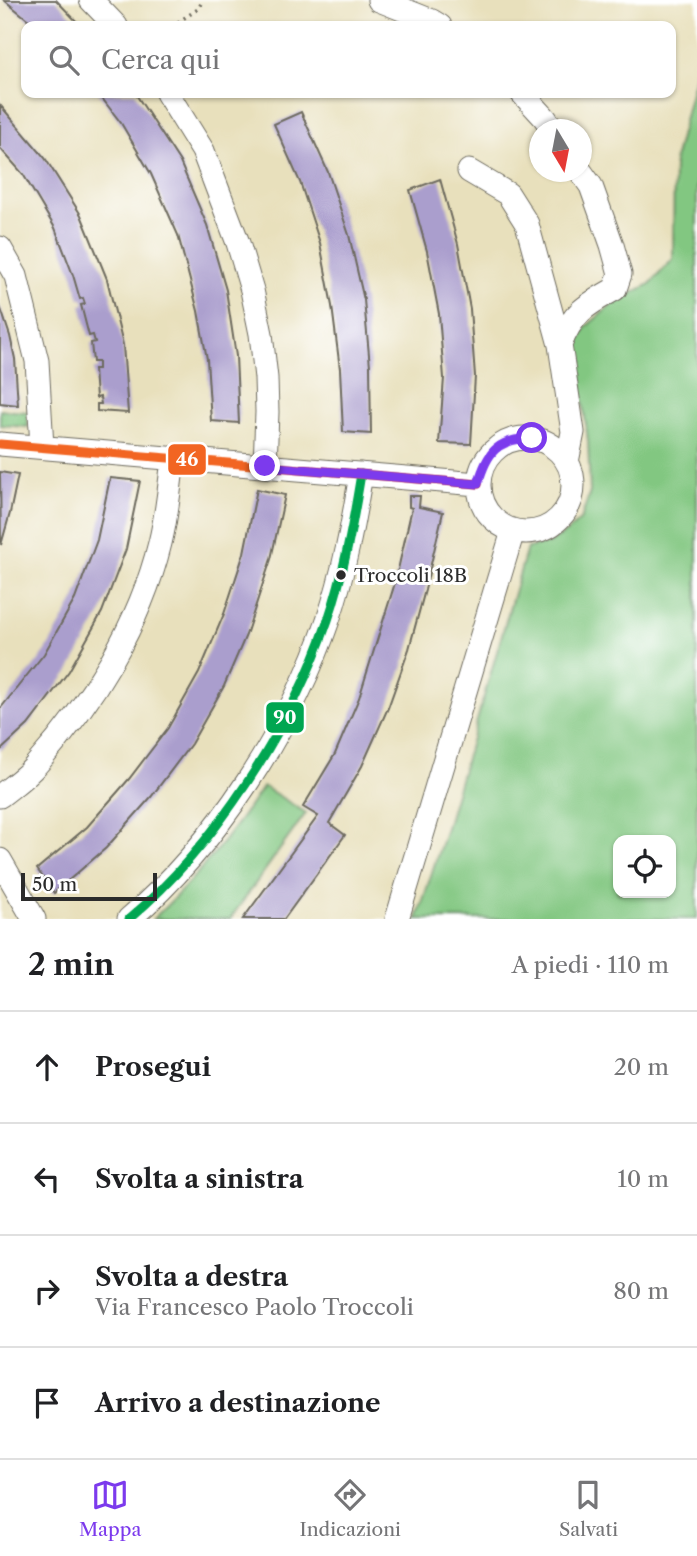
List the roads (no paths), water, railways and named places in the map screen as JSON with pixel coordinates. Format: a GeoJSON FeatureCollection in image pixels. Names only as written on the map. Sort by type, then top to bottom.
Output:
{"type":"FeatureCollection","features":[{"type":"Feature","properties":{"kind":"street"},"geometry":{"type":"LineString","coordinates":[[91,0],[111,21]]}},
{"type":"Feature","properties":{"kind":"street"},"geometry":{"type":"LineString","coordinates":[[379,0],[432,21]]}},
{"type":"Feature","properties":{"kind":"street"},"geometry":{"type":"LineString","coordinates":[[170,98],[203,152],[238,243],[251,290],[261,334],[266,378],[265,466]]}},
{"type":"Feature","properties":{"kind":"street"},"geometry":{"type":"LineString","coordinates":[[527,98],[546,119]]}},
{"type":"Feature","properties":{"kind":"street"},"geometry":{"type":"LineString","coordinates":[[469,171],[508,194],[527,224],[560,345],[573,432],[567,462]]}},
{"type":"Feature","properties":{"kind":"street"},"geometry":{"type":"LineString","coordinates":[[560,345],[567,327],[587,304],[615,289],[620,274],[588,182]]}},
{"type":"Feature","properties":{"kind":"street"},"geometry":{"type":"LineString","coordinates":[[0,248],[16,276],[37,361],[41,447]]}},
{"type":"Feature","properties":{"kind":"street"},"geometry":{"type":"LineString","coordinates":[[532,438],[546,442],[567,462],[573,492],[568,507],[558,519],[545,528],[530,532],[513,531],[491,516],[483,504],[478,484],[484,463],[504,443],[532,438]]}},
{"type":"Feature","properties":{"kind":"street"},"geometry":{"type":"LineString","coordinates":[[0,444],[478,484]]}},
{"type":"Feature","properties":{"kind":"street"},"geometry":{"type":"LineString","coordinates":[[0,796],[35,767],[83,707],[124,639],[160,544],[169,499],[173,458]]}},
{"type":"Feature","properties":{"kind":"street"},"geometry":{"type":"LineString","coordinates":[[129,919],[188,860],[218,823],[280,728],[307,675],[328,619],[345,559],[361,474]]}},
{"type":"Feature","properties":{"kind":"street"},"geometry":{"type":"LineString","coordinates":[[397,919],[513,531]]}},
{"type":"Feature","properties":{"kind":"street"},"geometry":{"type":"LineString","coordinates":[[0,860],[34,919]]}},
{"type":"Feature","properties":{"kind":"place","name":"Troccoli 18B"},"geometry":{"type":"Point","coordinates":[341,575]}}]}
